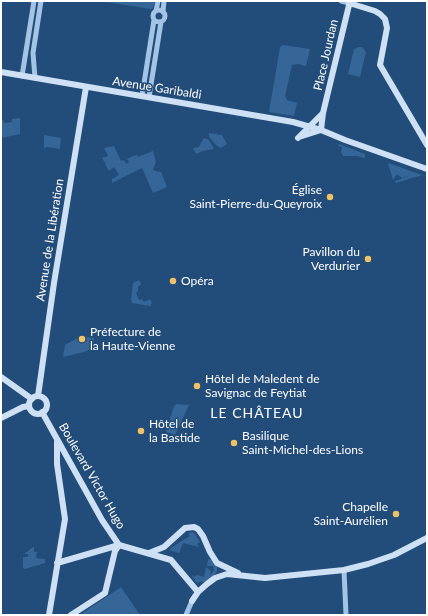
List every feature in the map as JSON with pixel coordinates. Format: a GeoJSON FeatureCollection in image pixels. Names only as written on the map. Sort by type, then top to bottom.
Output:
{"type":"FeatureCollection","features":[{"type":"Feature","properties":{"kind":"main road"},"geometry":{"type":"LineString","coordinates":[[350,2],[380,14],[385,19],[387,28],[380,64],[427,145]]}},
{"type":"Feature","properties":{"kind":"main road","name":"Place Jourdan"},"geometry":{"type":"LineString","coordinates":[[321,130],[323,113],[350,2]]}},
{"type":"Feature","properties":{"kind":"main road","name":"Avenue Garibaldi"},"geometry":{"type":"LineString","coordinates":[[1,72],[293,122],[321,130],[427,169]]}},
{"type":"Feature","properties":{"kind":"main road","name":"Avenue de la Libération"},"geometry":{"type":"LineString","coordinates":[[38,396],[54,283],[86,87]]}},
{"type":"Feature","properties":{"kind":"main road"},"geometry":{"type":"LineString","coordinates":[[321,130],[298,138],[323,113]]}},
{"type":"Feature","properties":{"kind":"main road"},"geometry":{"type":"LineString","coordinates":[[1,377],[30,402],[31,410],[38,413],[42,412],[46,407],[46,401],[38,396],[30,402],[23,407],[1,418]]}},
{"type":"Feature","properties":{"kind":"main road","name":"Boulevard Victor Hugo"},"geometry":{"type":"LineString","coordinates":[[42,412],[102,520],[119,545],[167,559]]}},
{"type":"Feature","properties":{"kind":"main road"},"geometry":{"type":"LineString","coordinates":[[49,615],[65,519],[58,468],[57,439]]}},
{"type":"Feature","properties":{"kind":"main road"},"geometry":{"type":"LineString","coordinates":[[58,468],[62,460],[67,457]]}},
{"type":"Feature","properties":{"kind":"main road"},"geometry":{"type":"LineString","coordinates":[[149,553],[164,547],[185,528],[194,527],[198,529],[203,536],[210,552],[220,565],[229,572],[265,578],[344,570],[394,555],[427,538]]}},
{"type":"Feature","properties":{"kind":"main road"},"geometry":{"type":"LineString","coordinates":[[57,563],[119,545]]}},
{"type":"Feature","properties":{"kind":"main road"},"geometry":{"type":"LineString","coordinates":[[71,615],[105,593],[115,551],[119,545]]}},
{"type":"Feature","properties":{"kind":"main road"},"geometry":{"type":"LineString","coordinates":[[164,547],[167,559],[174,563],[198,592]]}},
{"type":"Feature","properties":{"kind":"main road"},"geometry":{"type":"LineString","coordinates":[[217,576],[220,565]]}},
{"type":"Feature","properties":{"kind":"main road"},"geometry":{"type":"LineString","coordinates":[[192,601],[198,592],[217,576],[229,572]]}},
{"type":"Feature","properties":{"kind":"street"},"geometry":{"type":"LineString","coordinates":[[22,76],[34,1]]}},
{"type":"Feature","properties":{"kind":"street"},"geometry":{"type":"LineString","coordinates":[[35,78],[33,53],[41,1]]}},
{"type":"Feature","properties":{"kind":"street"},"geometry":{"type":"LineString","coordinates":[[145,96],[154,20],[153,16],[156,11],[158,1]]}},
{"type":"Feature","properties":{"kind":"street"},"geometry":{"type":"LineString","coordinates":[[145,96],[161,22],[165,18],[163,12],[164,1]]}},
{"type":"Feature","properties":{"kind":"street"},"geometry":{"type":"LineString","coordinates":[[341,1],[350,2]]}},
{"type":"Feature","properties":{"kind":"street"},"geometry":{"type":"LineString","coordinates":[[156,11],[160,10],[163,12]]}},
{"type":"Feature","properties":{"kind":"street"},"geometry":{"type":"LineString","coordinates":[[154,20],[161,22]]}},
{"type":"Feature","properties":{"kind":"street"},"geometry":{"type":"LineString","coordinates":[[344,570],[346,615]]}},
{"type":"Feature","properties":{"kind":"street"},"geometry":{"type":"LineString","coordinates":[[186,615],[192,601]]}},
{"type":"Feature","properties":{"kind":"shaded area"},"geometry":{"type":"Polygon","coordinates":[[[100,1],[155,1],[153,8],[151,9],[100,1]]]}},
{"type":"Feature","properties":{"kind":"shaded area"},"geometry":{"type":"Polygon","coordinates":[[[283,45],[310,49],[306,66],[298,64],[292,65],[285,96],[287,100],[297,103],[294,116],[269,112],[280,47],[283,45]]]}},
{"type":"Feature","properties":{"kind":"shaded area"},"geometry":{"type":"Polygon","coordinates":[[[362,47],[366,52],[360,77],[348,74],[354,49],[362,47]]]}},
{"type":"Feature","properties":{"kind":"shaded area"},"geometry":{"type":"Polygon","coordinates":[[[20,118],[20,134],[1,138],[1,120],[3,120],[4,123],[12,122],[12,119],[20,118]]]}},
{"type":"Feature","properties":{"kind":"shaded area"},"geometry":{"type":"Polygon","coordinates":[[[209,133],[222,135],[227,144],[221,148],[217,146],[209,137],[209,133]]]}},
{"type":"Feature","properties":{"kind":"shaded area"},"geometry":{"type":"Polygon","coordinates":[[[44,135],[61,138],[60,149],[44,148],[44,135]]]}},
{"type":"Feature","properties":{"kind":"shaded area"},"geometry":{"type":"Polygon","coordinates":[[[205,138],[209,140],[214,149],[196,154],[193,148],[199,147],[205,138]]]}},
{"type":"Feature","properties":{"kind":"shaded area"},"geometry":{"type":"Polygon","coordinates":[[[339,144],[365,154],[365,158],[357,156],[343,156],[341,152],[342,147],[338,146],[339,144]]]}},
{"type":"Feature","properties":{"kind":"shaded area"},"geometry":{"type":"Polygon","coordinates":[[[114,146],[121,161],[124,160],[126,164],[129,162],[127,159],[133,156],[137,155],[138,157],[153,151],[156,162],[153,169],[161,172],[167,187],[153,193],[142,168],[112,183],[112,179],[119,175],[114,167],[109,171],[105,164],[107,162],[105,163],[102,158],[108,156],[104,148],[114,146]]]}},
{"type":"Feature","properties":{"kind":"shaded area"},"geometry":{"type":"Polygon","coordinates":[[[388,163],[422,175],[396,183],[395,181],[412,175],[402,178],[397,174],[393,180],[388,163]]]}},
{"type":"Feature","properties":{"kind":"shaded area"},"geometry":{"type":"Polygon","coordinates":[[[139,280],[141,284],[136,293],[139,300],[142,299],[144,302],[150,299],[152,303],[150,306],[132,303],[133,283],[139,280]]]}},
{"type":"Feature","properties":{"kind":"shaded area"},"geometry":{"type":"Polygon","coordinates":[[[81,336],[94,338],[94,343],[91,349],[63,357],[65,345],[81,336]]]}},
{"type":"Feature","properties":{"kind":"shaded area"},"geometry":{"type":"Polygon","coordinates":[[[177,404],[189,405],[175,435],[166,432],[174,406],[177,404]]]}},
{"type":"Feature","properties":{"kind":"shaded area"},"geometry":{"type":"Polygon","coordinates":[[[192,532],[195,534],[200,542],[197,544],[199,547],[183,543],[179,553],[169,550],[190,536],[188,533],[192,532]]]}},
{"type":"Feature","properties":{"kind":"shaded area"},"geometry":{"type":"Polygon","coordinates":[[[33,547],[34,552],[37,552],[36,558],[45,559],[45,563],[25,569],[23,568],[23,557],[28,557],[28,554],[24,554],[33,547]]]}},
{"type":"Feature","properties":{"kind":"shaded area"},"geometry":{"type":"Polygon","coordinates":[[[208,559],[213,560],[217,567],[217,571],[214,576],[203,583],[202,581],[197,583],[192,576],[193,575],[194,577],[197,575],[204,577],[206,567],[211,571],[210,576],[214,570],[213,566],[207,566],[208,559]]]}},
{"type":"Feature","properties":{"kind":"shaded area"},"geometry":{"type":"Polygon","coordinates":[[[121,587],[140,615],[80,615],[84,612],[121,587]]]}},
{"type":"Feature","properties":{"kind":"place","name":"Église Saint-Pierre-du-Queyroix"},"geometry":{"type":"Point","coordinates":[330,197]}},
{"type":"Feature","properties":{"kind":"place","name":"Pavillon du Verdurier"},"geometry":{"type":"Point","coordinates":[368,259]}},
{"type":"Feature","properties":{"kind":"place","name":"Opéra"},"geometry":{"type":"Point","coordinates":[173,281]}},
{"type":"Feature","properties":{"kind":"place","name":"Préfecture de la Haute-Vienne"},"geometry":{"type":"Point","coordinates":[82,339]}},
{"type":"Feature","properties":{"kind":"place","name":"Hôtel de Maledent de Savignac de Feytiat"},"geometry":{"type":"Point","coordinates":[197,386]}},
{"type":"Feature","properties":{"kind":"place","name":"Hôtel de la Bastide"},"geometry":{"type":"Point","coordinates":[141,431]}},
{"type":"Feature","properties":{"kind":"place","name":"Basilique Saint-Michel-des-Lions"},"geometry":{"type":"Point","coordinates":[234,443]}},
{"type":"Feature","properties":{"kind":"place","name":"Chapelle Saint-Aurélien"},"geometry":{"type":"Point","coordinates":[396,514]}},
{"type":"Feature","properties":{"kind":"district","name":"LE CHÂTEAU"},"geometry":{"type":"Point","coordinates":[257,413]}}]}
